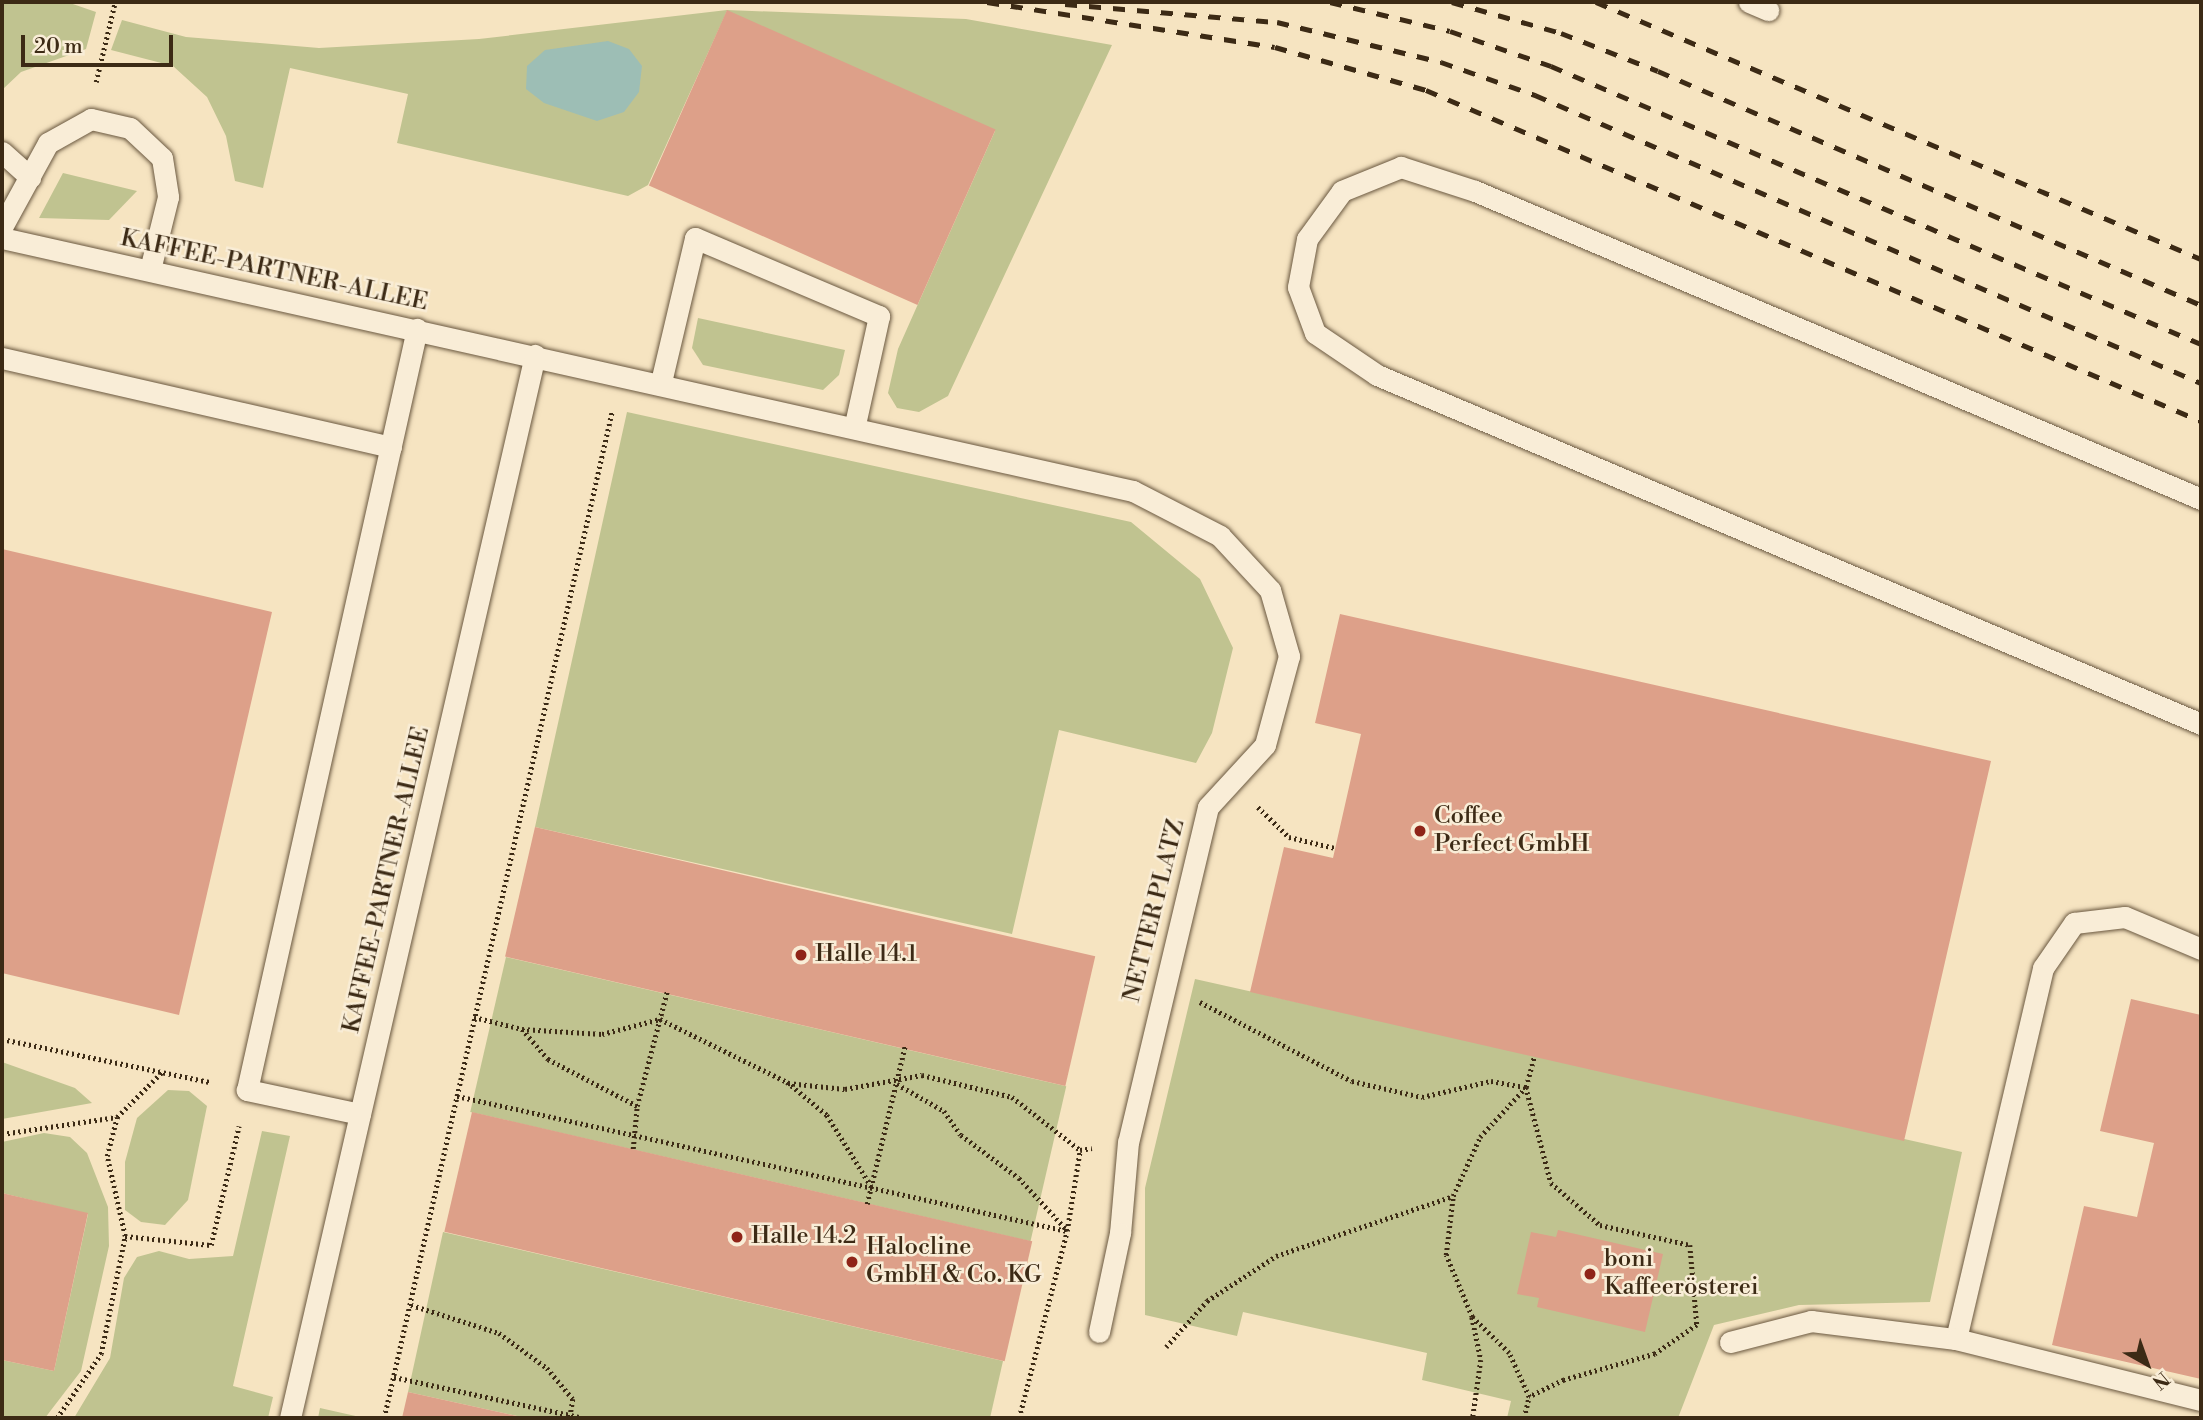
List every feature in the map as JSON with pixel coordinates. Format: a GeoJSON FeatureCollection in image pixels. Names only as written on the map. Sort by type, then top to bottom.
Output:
{"type":"FeatureCollection","features":[{"type":"Feature","properties":{"kind":"lane"},"geometry":{"type":"LineString","coordinates":[[2,227],[48,143],[91,119],[130,128],[162,158],[168,197],[150,271]]}},
{"type":"Feature","properties":{"kind":"lane"},"geometry":{"type":"LineString","coordinates":[[2,152],[30,177]]}},
{"type":"Feature","properties":{"kind":"lane"},"geometry":{"type":"LineString","coordinates":[[2201,499],[1475,191],[1401,167],[1342,191],[1307,239],[1298,287],[1315,333],[1377,374],[2201,724]]}},
{"type":"Feature","properties":{"kind":"lane","name":"KAFFEE-PARTNER-ALLEE"},"geometry":{"type":"LineString","coordinates":[[2,238],[911,438]]}},
{"type":"Feature","properties":{"kind":"lane"},"geometry":{"type":"LineString","coordinates":[[661,382],[695,238],[879,316],[855,424]]}},
{"type":"Feature","properties":{"kind":"lane"},"geometry":{"type":"LineString","coordinates":[[360,1114],[247,1090],[417,329]]}},
{"type":"Feature","properties":{"kind":"lane","name":"KAFFEE-PARTNER-ALLEE"},"geometry":{"type":"LineString","coordinates":[[290,1418],[535,355]]}},
{"type":"Feature","properties":{"kind":"lane"},"geometry":{"type":"LineString","coordinates":[[2,358],[391,447]]}},
{"type":"Feature","properties":{"kind":"lane","name":"NETTER PLATZ"},"geometry":{"type":"LineString","coordinates":[[911,438],[1133,491],[1229,545],[1270,590],[1289,656],[1265,745],[1208,807],[1161,993],[1128,1142],[1120,1233],[1099,1332]]}},
{"type":"Feature","properties":{"kind":"lane"},"geometry":{"type":"LineString","coordinates":[[1956,1339],[2043,968],[2074,923],[2125,917],[2201,949]]}},
{"type":"Feature","properties":{"kind":"lane"},"geometry":{"type":"LineString","coordinates":[[1730,1342],[1811,1321],[1956,1339],[2201,1400]]}},
{"type":"Feature","properties":{"kind":"path"},"geometry":{"type":"LineString","coordinates":[[91,119],[99,50],[115,2]]}},
{"type":"Feature","properties":{"kind":"path"},"geometry":{"type":"LineString","coordinates":[[384,1418],[621,373]]}},
{"type":"Feature","properties":{"kind":"path"},"geometry":{"type":"LineString","coordinates":[[1233,782],[1289,837],[1335,848]]}},
{"type":"Feature","properties":{"kind":"path"},"geometry":{"type":"LineString","coordinates":[[633,1149],[637,1133],[637,1106],[667,992]]}},
{"type":"Feature","properties":{"kind":"path"},"geometry":{"type":"LineString","coordinates":[[1161,993],[1208,1004],[1352,1081],[1422,1097],[1491,1082],[1526,1087]]}},
{"type":"Feature","properties":{"kind":"path"},"geometry":{"type":"LineString","coordinates":[[474,1017],[522,1029],[602,1034],[660,1019],[787,1082],[827,1115],[871,1186]]}},
{"type":"Feature","properties":{"kind":"path"},"geometry":{"type":"LineString","coordinates":[[522,1029],[548,1059],[637,1106]]}},
{"type":"Feature","properties":{"kind":"path"},"geometry":{"type":"LineString","coordinates":[[2,1039],[247,1090],[211,1245],[125,1236]]}},
{"type":"Feature","properties":{"kind":"path"},"geometry":{"type":"LineString","coordinates":[[867,1204],[905,1046]]}},
{"type":"Feature","properties":{"kind":"path"},"geometry":{"type":"LineString","coordinates":[[1474,1417],[1481,1360],[1472,1317],[1446,1255],[1453,1196],[1480,1137],[1526,1087],[1534,1057]]}},
{"type":"Feature","properties":{"kind":"path"},"geometry":{"type":"LineString","coordinates":[[57,1418],[101,1354],[125,1236],[107,1156],[117,1117],[163,1072]]}},
{"type":"Feature","properties":{"kind":"path"},"geometry":{"type":"LineString","coordinates":[[787,1082],[845,1089],[896,1084],[922,1075],[1012,1097],[1080,1150],[1128,1142]]}},
{"type":"Feature","properties":{"kind":"path"},"geometry":{"type":"LineString","coordinates":[[896,1084],[944,1111],[961,1135],[1019,1178],[1067,1231]]}},
{"type":"Feature","properties":{"kind":"path"},"geometry":{"type":"LineString","coordinates":[[1526,1087],[1551,1183],[1600,1225],[1690,1245],[1696,1325],[1655,1354],[1564,1380],[1529,1397]]}},
{"type":"Feature","properties":{"kind":"path"},"geometry":{"type":"LineString","coordinates":[[457,1096],[637,1133],[1067,1231]]}},
{"type":"Feature","properties":{"kind":"path"},"geometry":{"type":"LineString","coordinates":[[2,1135],[117,1117]]}},
{"type":"Feature","properties":{"kind":"path"},"geometry":{"type":"LineString","coordinates":[[1019,1418],[1067,1231],[1080,1150]]}},
{"type":"Feature","properties":{"kind":"path"},"geometry":{"type":"LineString","coordinates":[[1166,1347],[1207,1301],[1276,1256],[1453,1196]]}},
{"type":"Feature","properties":{"kind":"path"},"geometry":{"type":"LineString","coordinates":[[411,1305],[499,1333],[547,1368],[573,1399],[570,1417]]}},
{"type":"Feature","properties":{"kind":"path"},"geometry":{"type":"LineString","coordinates":[[1472,1317],[1509,1353],[1529,1397],[1524,1418]]}},
{"type":"Feature","properties":{"kind":"path"},"geometry":{"type":"LineString","coordinates":[[394,1377],[583,1418]]}},
{"type":"Feature","properties":{"kind":"path"},"geometry":{"type":"LineString","coordinates":[[970,1418],[1006,1418]]}},
{"type":"Feature","properties":{"kind":"green space"},"geometry":{"type":"Polygon","coordinates":[[[2,2],[67,2],[96,12],[86,49],[21,72],[2,90],[2,2]]]}},
{"type":"Feature","properties":{"kind":"green space"},"geometry":{"type":"Polygon","coordinates":[[[727,10],[966,19],[1112,45],[948,396],[919,412],[897,408],[888,393],[898,349],[995,131],[727,11],[648,185],[628,196],[397,143],[408,94],[290,68],[263,188],[235,181],[226,136],[207,97],[173,66],[111,50],[122,20],[186,37],[319,48],[479,39],[727,10]]]}},
{"type":"Feature","properties":{"kind":"green space"},"geometry":{"type":"Polygon","coordinates":[[[63,173],[137,191],[109,220],[39,218],[63,173]]]}},
{"type":"Feature","properties":{"kind":"green space"},"geometry":{"type":"Polygon","coordinates":[[[698,318],[845,350],[839,375],[823,390],[703,365],[692,348],[698,318]]]}},
{"type":"Feature","properties":{"kind":"green space"},"geometry":{"type":"Polygon","coordinates":[[[627,412],[1131,522],[1200,579],[1233,648],[1212,733],[1196,763],[1059,730],[1012,934],[535,827],[627,412]]]}},
{"type":"Feature","properties":{"kind":"green space"},"geometry":{"type":"Polygon","coordinates":[[[506,957],[1066,1086],[1030,1241],[470,1112],[506,957]]]}},
{"type":"Feature","properties":{"kind":"green space"},"geometry":{"type":"Polygon","coordinates":[[[1195,979],[1962,1152],[1930,1302],[1799,1305],[1714,1325],[1678,1418],[1507,1418],[1511,1401],[1422,1380],[1427,1353],[1243,1312],[1237,1336],[1145,1315],[1145,1188],[1195,979]]]}},
{"type":"Feature","properties":{"kind":"green space"},"geometry":{"type":"Polygon","coordinates":[[[2,1062],[75,1088],[92,1103],[2,1119],[2,1062]]]}},
{"type":"Feature","properties":{"kind":"green space"},"geometry":{"type":"Polygon","coordinates":[[[168,1090],[189,1091],[207,1106],[188,1200],[165,1225],[141,1222],[125,1210],[125,1162],[137,1118],[168,1090]]]}},
{"type":"Feature","properties":{"kind":"green space"},"geometry":{"type":"Polygon","coordinates":[[[262,1131],[290,1136],[233,1386],[273,1397],[268,1418],[74,1418],[110,1358],[124,1278],[137,1257],[159,1251],[189,1259],[233,1256],[262,1131]]]}},
{"type":"Feature","properties":{"kind":"green space"},"geometry":{"type":"Polygon","coordinates":[[[44,1133],[70,1137],[87,1153],[108,1207],[109,1246],[81,1371],[45,1418],[2,1418],[2,1360],[54,1371],[88,1214],[2,1193],[2,1142],[44,1133]]]}},
{"type":"Feature","properties":{"kind":"green space"},"geometry":{"type":"Polygon","coordinates":[[[443,1232],[1003,1361],[990,1418],[526,1418],[408,1392],[443,1232]]]}},
{"type":"Feature","properties":{"kind":"green space"},"geometry":{"type":"Polygon","coordinates":[[[320,1408],[360,1417],[365,1418],[318,1418],[320,1408]]]}},
{"type":"Feature","properties":{"kind":"water"},"geometry":{"type":"Polygon","coordinates":[[[608,41],[629,49],[642,66],[639,92],[624,112],[597,121],[544,103],[526,89],[527,66],[545,50],[608,41]]]}},
{"type":"Feature","properties":{"kind":"building"},"geometry":{"type":"Polygon","coordinates":[[[727,10],[996,130],[917,305],[649,185],[727,10]]]}},
{"type":"Feature","properties":{"kind":"building"},"geometry":{"type":"Polygon","coordinates":[[[2,549],[272,612],[179,1015],[2,973],[2,549]]]}},
{"type":"Feature","properties":{"kind":"building"},"geometry":{"type":"Polygon","coordinates":[[[1340,614],[1991,761],[1904,1141],[1250,992],[1284,847],[1333,858],[1361,734],[1315,723],[1340,614]]]}},
{"type":"Feature","properties":{"kind":"building","name":"Halle 14.1"},"geometry":{"type":"Polygon","coordinates":[[[535,827],[1095,956],[1065,1086],[505,957],[535,827]]]}},
{"type":"Feature","properties":{"kind":"building"},"geometry":{"type":"Polygon","coordinates":[[[2131,999],[2201,1015],[2201,1379],[2052,1345],[2084,1206],[2137,1217],[2154,1143],[2100,1131],[2131,999]]]}},
{"type":"Feature","properties":{"kind":"building","name":"Halle 14.2"},"geometry":{"type":"Polygon","coordinates":[[[472,1112],[1032,1241],[1005,1361],[444,1232],[472,1112]]]}},
{"type":"Feature","properties":{"kind":"building"},"geometry":{"type":"Polygon","coordinates":[[[2,1193],[88,1213],[54,1371],[2,1360],[2,1193]]]}},
{"type":"Feature","properties":{"kind":"building","name":"boni Kaffeerösterei"},"geometry":{"type":"Polygon","coordinates":[[[1558,1230],[1663,1254],[1645,1332],[1537,1307],[1539,1298],[1517,1294],[1531,1232],[1556,1237],[1558,1230]]]}},
{"type":"Feature","properties":{"kind":"building"},"geometry":{"type":"Polygon","coordinates":[[[408,1392],[521,1417],[521,1418],[402,1418],[408,1392]]]}},
{"type":"Feature","properties":{"kind":"railway"},"geometry":{"type":"LineString","coordinates":[[987,2],[1275,47],[1426,90],[2201,421]]}},
{"type":"Feature","properties":{"kind":"railway"},"geometry":{"type":"LineString","coordinates":[[1330,2],[1450,31],[1551,66],[2201,344]]}},
{"type":"Feature","properties":{"kind":"railway"},"geometry":{"type":"LineString","coordinates":[[1452,2],[1561,33],[1658,71],[2201,305]]}},
{"type":"Feature","properties":{"kind":"railway"},"geometry":{"type":"LineString","coordinates":[[1596,2],[2201,259]]}},
{"type":"Feature","properties":{"kind":"railway"},"geometry":{"type":"LineString","coordinates":[[1065,4],[1277,22],[1441,62],[1535,95],[2201,383]]}},
{"type":"Feature","properties":{"kind":"place","name":"Coffee Perfect GmbH"},"geometry":{"type":"Point","coordinates":[1420,831]}},
{"type":"Feature","properties":{"kind":"place","name":"Halle 14.1"},"geometry":{"type":"Point","coordinates":[801,955]}},
{"type":"Feature","properties":{"kind":"place","name":"Halle 14.2"},"geometry":{"type":"Point","coordinates":[737,1237]}},
{"type":"Feature","properties":{"kind":"place","name":"Halocline GmbH & Co. KG"},"geometry":{"type":"Point","coordinates":[852,1262]}},
{"type":"Feature","properties":{"kind":"place","name":"boni Kaffeerösterei"},"geometry":{"type":"Point","coordinates":[1590,1274]}}]}
